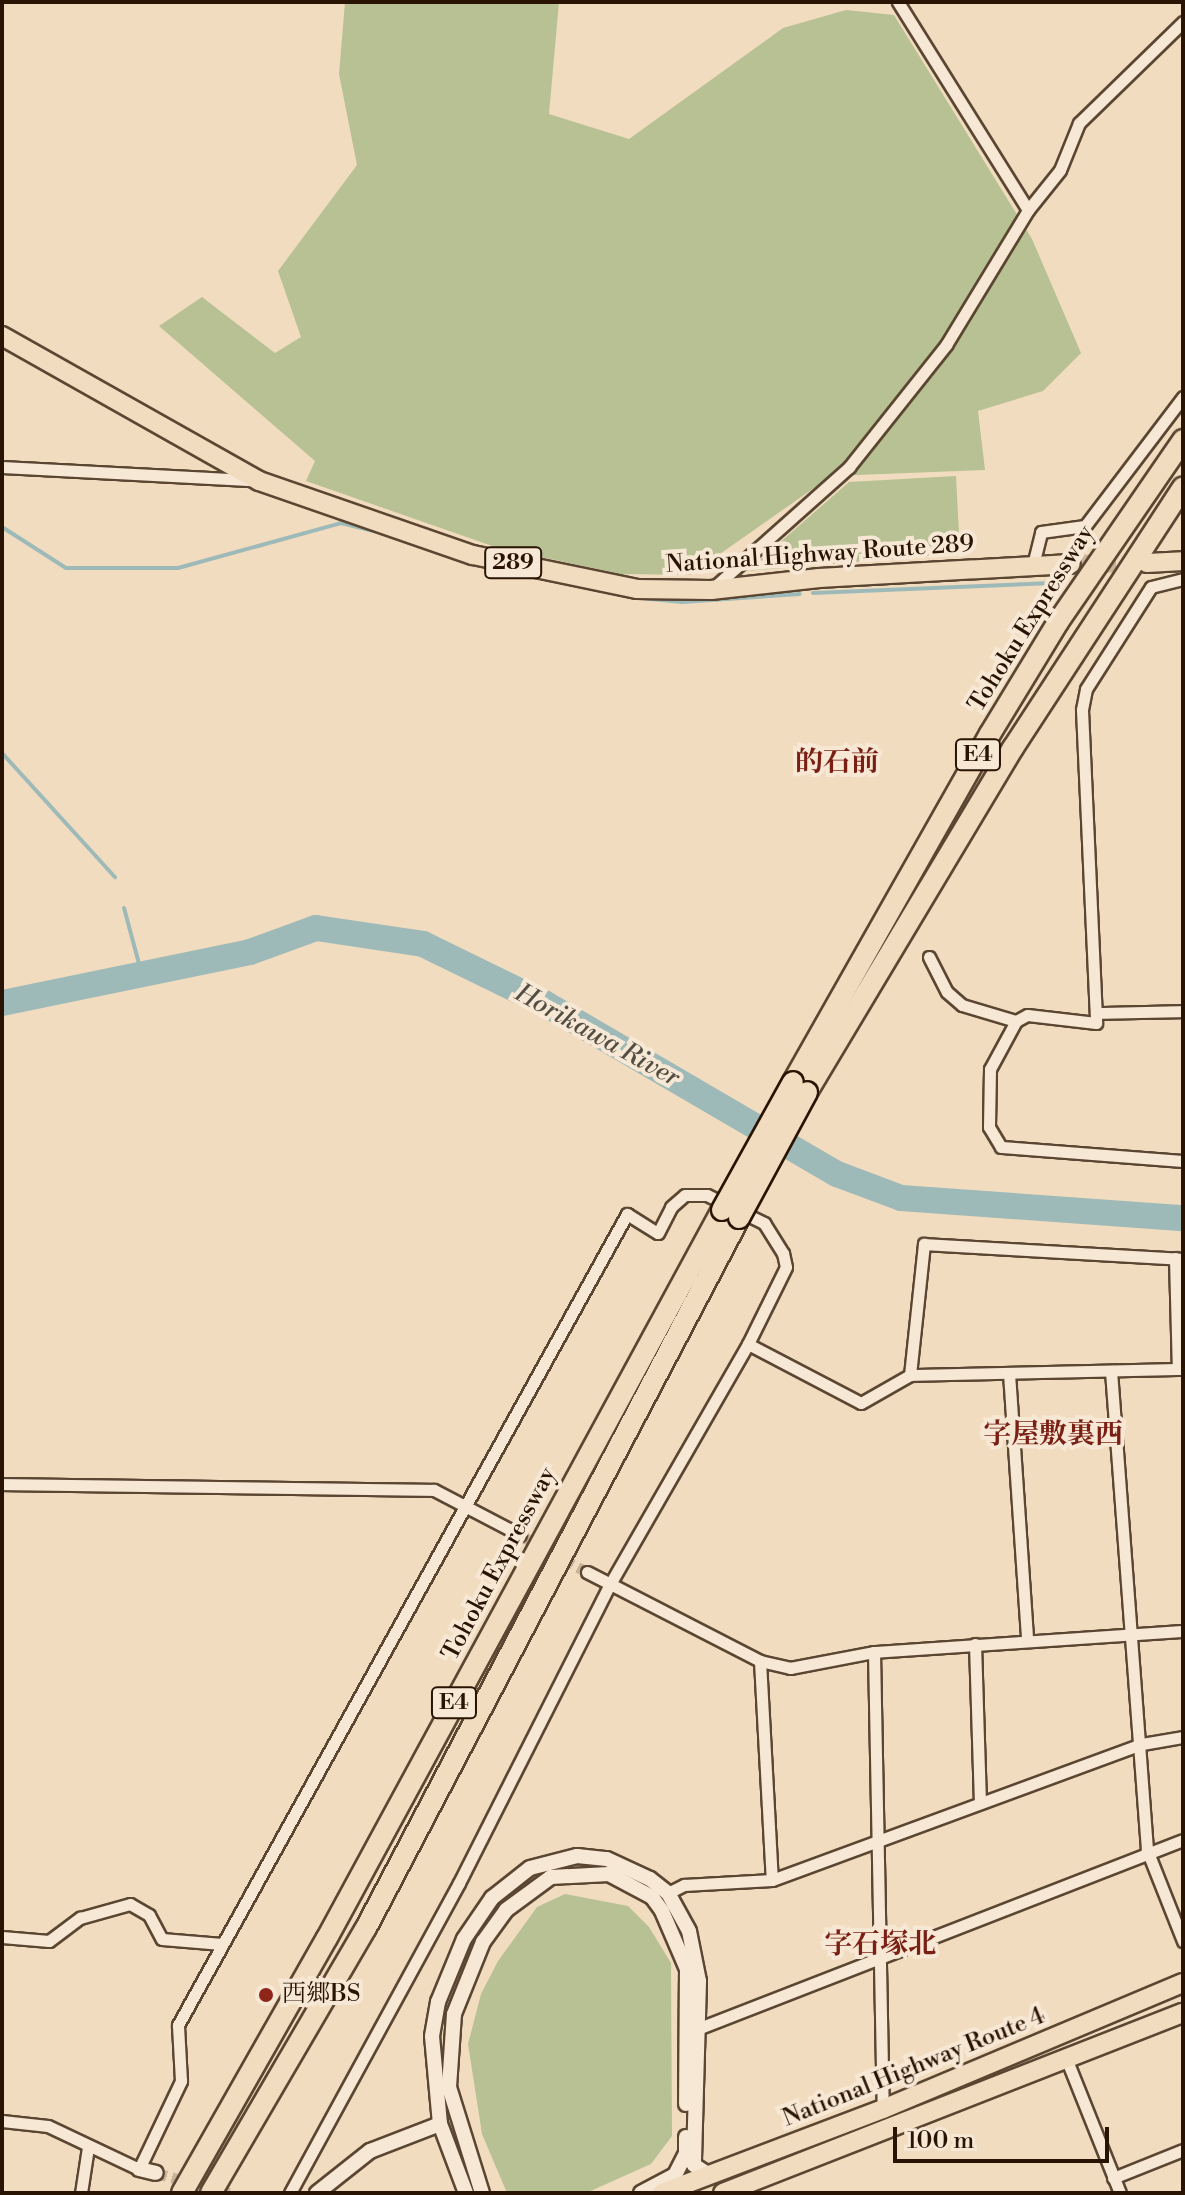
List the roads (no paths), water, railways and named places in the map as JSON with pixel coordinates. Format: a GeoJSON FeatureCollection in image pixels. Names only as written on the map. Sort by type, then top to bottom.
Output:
{"type":"FeatureCollection","features":[{"type":"Feature","properties":{"kind":"highway","name":"National Highway Route 289"},"geometry":{"type":"LineString","coordinates":[[2,336],[259,481],[473,555],[637,589],[711,590],[1071,564]]}},
{"type":"Feature","properties":{"kind":"highway","name":"Tohoku Expressway"},"geometry":{"type":"LineString","coordinates":[[800,1087],[990,734],[1058,622],[1183,440]]}},
{"type":"Feature","properties":{"kind":"highway","name":"E4"},"geometry":{"type":"LineString","coordinates":[[730,1214],[800,1087],[1013,748],[1183,487]]}},
{"type":"Feature","properties":{"kind":"highway"},"geometry":{"type":"LineString","coordinates":[[1147,563],[1183,561]]}},
{"type":"Feature","properties":{"kind":"highway","name":"Tohoku Expressway"},"geometry":{"type":"LineString","coordinates":[[182,2193],[730,1214]]}},
{"type":"Feature","properties":{"kind":"highway","name":"Tohoku Expressway"},"geometry":{"type":"LineString","coordinates":[[211,2193],[366,1928],[730,1214]]}},
{"type":"Feature","properties":{"kind":"highway","name":"National Highway Route 4"},"geometry":{"type":"LineString","coordinates":[[662,2193],[883,2109],[1183,1983]]}},
{"type":"Feature","properties":{"kind":"highway","name":"National Highway Route 4"},"geometry":{"type":"LineString","coordinates":[[723,2193],[1183,2013]]}},
{"type":"Feature","properties":{"kind":"street"},"geometry":{"type":"LineString","coordinates":[[898,2],[1028,210]]}},
{"type":"Feature","properties":{"kind":"street"},"geometry":{"type":"LineString","coordinates":[[711,590],[849,467],[946,345],[1028,210],[1060,170],[1079,123],[1183,22]]}},
{"type":"Feature","properties":{"kind":"street"},"geometry":{"type":"LineString","coordinates":[[1033,565],[1041,532],[1085,526],[1183,397]]}},
{"type":"Feature","properties":{"kind":"street"},"geometry":{"type":"LineString","coordinates":[[2,467],[259,481]]}},
{"type":"Feature","properties":{"kind":"street"},"geometry":{"type":"LineString","coordinates":[[1183,579],[1151,587],[1086,689],[1082,710],[1096,1023],[1027,1015],[1016,1021],[990,1069],[989,1127],[1001,1147],[1183,1161]]}},
{"type":"Feature","properties":{"kind":"street"},"geometry":{"type":"LineString","coordinates":[[929,957],[947,992],[962,1005],[1016,1021]]}},
{"type":"Feature","properties":{"kind":"street"},"geometry":{"type":"LineString","coordinates":[[1097,1013],[1183,1011]]}},
{"type":"Feature","properties":{"kind":"street"},"geometry":{"type":"LineString","coordinates":[[139,2169],[181,2081],[178,2025],[627,1214],[658,1233],[671,1207],[685,1195],[707,1195],[764,1223],[783,1253],[786,1267],[748,1344],[611,1582],[459,1883],[290,2193]]}},
{"type":"Feature","properties":{"kind":"street"},"geometry":{"type":"LineString","coordinates":[[748,1344],[861,1403],[910,1375],[1180,1369],[1179,1259],[924,1244],[910,1375]]}},
{"type":"Feature","properties":{"kind":"street"},"geometry":{"type":"LineString","coordinates":[[1111,1371],[1142,1744],[1147,1850],[1183,1941]]}},
{"type":"Feature","properties":{"kind":"street"},"geometry":{"type":"LineString","coordinates":[[1009,1373],[1027,1640]]}},
{"type":"Feature","properties":{"kind":"street"},"geometry":{"type":"LineString","coordinates":[[2,1484],[434,1490],[520,1535]]}},
{"type":"Feature","properties":{"kind":"street"},"geometry":{"type":"LineString","coordinates":[[587,1572],[760,1661],[790,1668],[874,1652],[1183,1631]]}},
{"type":"Feature","properties":{"kind":"street"},"geometry":{"type":"LineString","coordinates":[[975,1644],[980,1803]]}},
{"type":"Feature","properties":{"kind":"street"},"geometry":{"type":"LineString","coordinates":[[874,1652],[883,2109]]}},
{"type":"Feature","properties":{"kind":"street"},"geometry":{"type":"LineString","coordinates":[[760,1661],[772,1880]]}},
{"type":"Feature","properties":{"kind":"street"},"geometry":{"type":"LineString","coordinates":[[668,1893],[684,1885],[772,1880],[1142,1744],[1183,1737]]}},
{"type":"Feature","properties":{"kind":"street"},"geometry":{"type":"LineString","coordinates":[[697,2029],[1147,1850],[1183,1840]]}},
{"type":"Feature","properties":{"kind":"street"},"geometry":{"type":"LineString","coordinates":[[466,2193],[440,2124],[432,2036],[438,2002],[464,1939],[492,1898],[530,1868],[577,1856],[631,1867],[668,1893],[697,1956],[694,2165],[708,2174]]}},
{"type":"Feature","properties":{"kind":"street"},"geometry":{"type":"LineString","coordinates":[[482,2193],[449,2087],[454,2014],[483,1942],[506,1910],[551,1877],[588,1872],[609,1874],[652,1897],[678,1940],[687,1969],[686,2153],[675,2175],[641,2193]]}},
{"type":"Feature","properties":{"kind":"street"},"geometry":{"type":"LineString","coordinates":[[2,1937],[49,1941],[80,1918],[130,1904],[149,1915],[162,1939],[222,1944]]}},
{"type":"Feature","properties":{"kind":"street"},"geometry":{"type":"LineString","coordinates":[[1066,2058],[1120,2193]]}},
{"type":"Feature","properties":{"kind":"street"},"geometry":{"type":"LineString","coordinates":[[2,2121],[48,2126],[88,2147],[156,2173]]}},
{"type":"Feature","properties":{"kind":"street"},"geometry":{"type":"LineString","coordinates":[[317,2193],[370,2151],[440,2124]]}},
{"type":"Feature","properties":{"kind":"street"},"geometry":{"type":"LineString","coordinates":[[81,2193],[88,2147]]}},
{"type":"Feature","properties":{"kind":"street"},"geometry":{"type":"LineString","coordinates":[[1113,2178],[1183,2150]]}},
{"type":"Feature","properties":{"kind":"waterway"},"geometry":{"type":"LineString","coordinates":[[2,527],[66,568],[178,568],[341,523],[390,535]]}},
{"type":"Feature","properties":{"kind":"waterway"},"geometry":{"type":"LineString","coordinates":[[813,593],[1053,583]]}},
{"type":"Feature","properties":{"kind":"waterway"},"geometry":{"type":"LineString","coordinates":[[631,597],[682,602],[800,594]]}},
{"type":"Feature","properties":{"kind":"waterway"},"geometry":{"type":"LineString","coordinates":[[2,753],[115,877]]}},
{"type":"Feature","properties":{"kind":"waterway"},"geometry":{"type":"LineString","coordinates":[[124,908],[141,971]]}},
{"type":"Feature","properties":{"kind":"waterway","name":"Horikawa River"},"geometry":{"type":"LineString","coordinates":[[2,1003],[250,952],[316,928],[423,944],[544,1003],[837,1174],[901,1198],[1183,1218]]}},
{"type":"Feature","properties":{"kind":"tunnel"},"geometry":{"type":"LineString","coordinates":[[1071,564],[1145,563]]}},
{"type":"Feature","properties":{"kind":"tunnel"},"geometry":{"type":"LineString","coordinates":[[520,1535],[587,1572]]}},
{"type":"Feature","properties":{"kind":"tunnel"},"geometry":{"type":"LineString","coordinates":[[156,2173],[229,2193]]}},
{"type":"Feature","properties":{"kind":"place","name":"西郷BS"},"geometry":{"type":"Point","coordinates":[266,1995]}},
{"type":"Feature","properties":{"kind":"district","name":"的石前"},"geometry":{"type":"Point","coordinates":[837,763]}},
{"type":"Feature","properties":{"kind":"district","name":"字屋敷裏西"},"geometry":{"type":"Point","coordinates":[1053,1435]}},
{"type":"Feature","properties":{"kind":"district","name":"字石塚北"},"geometry":{"type":"Point","coordinates":[880,1945]}}]}
